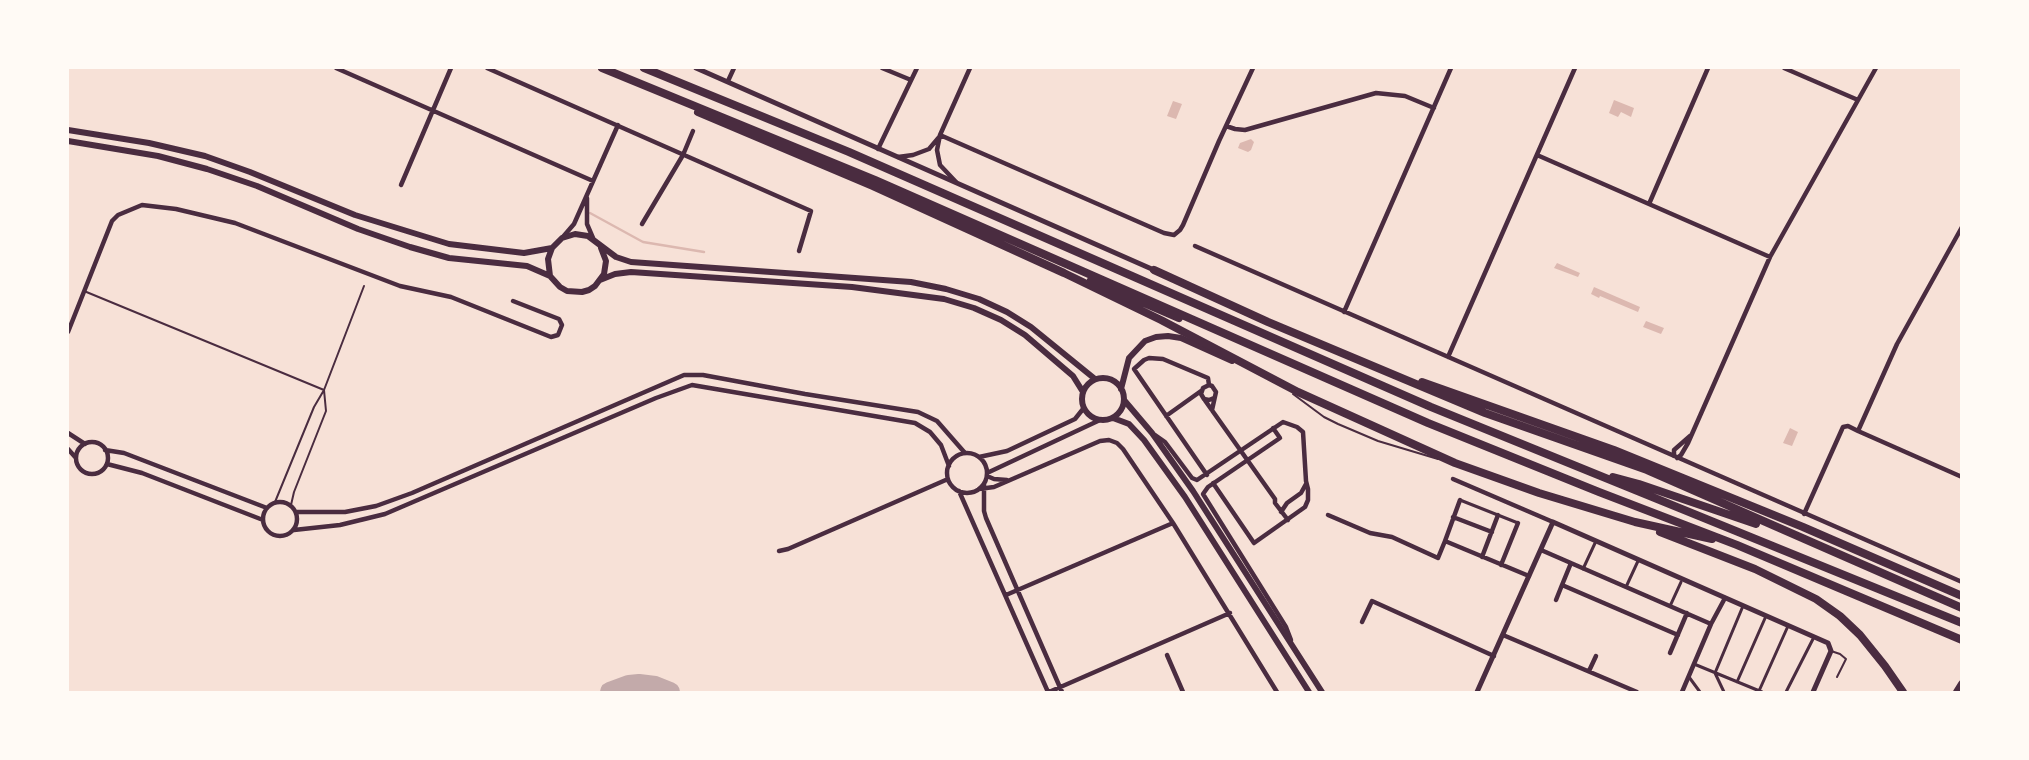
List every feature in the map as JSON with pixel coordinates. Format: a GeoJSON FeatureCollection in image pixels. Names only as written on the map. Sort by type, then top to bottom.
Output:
{"type":"FeatureCollection","features":[{"type":"Feature","properties":{"kind":"highway"},"geometry":{"type":"LineString","coordinates":[[602,68],[874,180],[1428,423],[1737,545],[1962,640]]}},
{"type":"Feature","properties":{"kind":"highway"},"geometry":{"type":"LineString","coordinates":[[644,68],[850,152],[1431,407],[1962,623]]}},
{"type":"Feature","properties":{"kind":"highway"},"geometry":{"type":"LineString","coordinates":[[652,89],[671,101],[1178,318],[1193,319]]}},
{"type":"Feature","properties":{"kind":"highway"},"geometry":{"type":"LineString","coordinates":[[873,186],[1072,276],[1334,409],[1455,463],[1539,493],[1635,522],[1737,545]]}},
{"type":"Feature","properties":{"kind":"highway"},"geometry":{"type":"LineString","coordinates":[[1154,270],[1341,354],[1485,413],[1647,470],[1830,552],[1962,608]]}},
{"type":"Feature","properties":{"kind":"highway"},"geometry":{"type":"LineString","coordinates":[[1154,270],[1397,373],[1623,453],[1803,527],[1962,596]]}},
{"type":"Feature","properties":{"kind":"highway"},"geometry":{"type":"LineString","coordinates":[[1585,470],[1639,484],[1730,514],[1830,552]]}},
{"type":"Feature","properties":{"kind":"highway"},"geometry":{"type":"LineString","coordinates":[[1635,522],[1755,569],[1816,599],[1840,616],[1860,635],[1903,692]]}},
{"type":"Feature","properties":{"kind":"highway"},"geometry":{"type":"LineString","coordinates":[[1957,692],[1962,684]]}},
{"type":"Feature","properties":{"kind":"main road"},"geometry":{"type":"LineString","coordinates":[[68,130],[149,143],[205,156],[250,172],[355,215],[449,244],[524,254],[552,248]]}},
{"type":"Feature","properties":{"kind":"main road"},"geometry":{"type":"LineString","coordinates":[[68,141],[158,156],[207,168],[358,229],[401,244],[449,258],[527,266],[550,276],[560,287],[574,292],[589,290],[600,280],[615,274],[631,272],[852,288],[944,299],[974,308],[1001,320],[1024,335],[1073,376],[1083,392]]}},
{"type":"Feature","properties":{"kind":"main road"},"geometry":{"type":"LineString","coordinates":[[550,276],[547,265],[552,248],[562,238],[575,234],[588,236],[601,248],[616,257],[631,262],[911,282],[946,289],[979,299],[1007,312],[1039,333],[1095,379]]}},
{"type":"Feature","properties":{"kind":"main road"},"geometry":{"type":"LineString","coordinates":[[600,280],[606,261],[601,248]]}},
{"type":"Feature","properties":{"kind":"main road"},"geometry":{"type":"LineString","coordinates":[[1268,376],[1181,338],[1168,336],[1145,341],[1136,349],[1129,358],[1121,389],[1124,400],[1152,433],[1193,490],[1322,692]]}},
{"type":"Feature","properties":{"kind":"main road"},"geometry":{"type":"LineString","coordinates":[[1121,389],[1112,380],[1106,378],[1095,379],[1086,386],[1081,397],[1084,408],[1088,414],[1100,420],[1112,418],[1124,421],[1134,430],[1185,497],[1309,692]]}},
{"type":"Feature","properties":{"kind":"main road"},"geometry":{"type":"LineString","coordinates":[[1112,418],[1118,413],[1124,400]]}},
{"type":"Feature","properties":{"kind":"street"},"geometry":{"type":"LineString","coordinates":[[336,68],[593,181]]}},
{"type":"Feature","properties":{"kind":"street"},"geometry":{"type":"LineString","coordinates":[[401,186],[451,68]]}},
{"type":"Feature","properties":{"kind":"street"},"geometry":{"type":"LineString","coordinates":[[487,68],[811,211],[799,251]]}},
{"type":"Feature","properties":{"kind":"street"},"geometry":{"type":"LineString","coordinates":[[696,68],[1154,270]]}},
{"type":"Feature","properties":{"kind":"street"},"geometry":{"type":"LineString","coordinates":[[728,81],[734,68]]}},
{"type":"Feature","properties":{"kind":"street"},"geometry":{"type":"LineString","coordinates":[[882,68],[911,80]]}},
{"type":"Feature","properties":{"kind":"street"},"geometry":{"type":"LineString","coordinates":[[878,149],[917,68]]}},
{"type":"Feature","properties":{"kind":"street"},"geometry":{"type":"LineString","coordinates":[[896,157],[912,155],[929,149],[940,134],[970,68]]}},
{"type":"Feature","properties":{"kind":"street"},"geometry":{"type":"LineString","coordinates":[[940,134],[1171,235],[1178,233],[1183,225],[1253,68]]}},
{"type":"Feature","properties":{"kind":"street"},"geometry":{"type":"LineString","coordinates":[[1344,312],[1451,68]]}},
{"type":"Feature","properties":{"kind":"street"},"geometry":{"type":"LineString","coordinates":[[1448,357],[1575,68]]}},
{"type":"Feature","properties":{"kind":"street"},"geometry":{"type":"LineString","coordinates":[[1649,204],[1708,68]]}},
{"type":"Feature","properties":{"kind":"street"},"geometry":{"type":"LineString","coordinates":[[1784,68],[1858,100]]}},
{"type":"Feature","properties":{"kind":"street"},"geometry":{"type":"LineString","coordinates":[[1675,457],[1684,451],[1693,433],[1770,257],[1876,68]]}},
{"type":"Feature","properties":{"kind":"street"},"geometry":{"type":"LineString","coordinates":[[1226,126],[1245,130],[1376,93],[1405,96],[1434,108]]}},
{"type":"Feature","properties":{"kind":"street"},"geometry":{"type":"LineString","coordinates":[[562,238],[574,224],[618,125]]}},
{"type":"Feature","properties":{"kind":"street"},"geometry":{"type":"LineString","coordinates":[[642,224],[683,155],[693,131]]}},
{"type":"Feature","properties":{"kind":"street"},"geometry":{"type":"LineString","coordinates":[[940,134],[937,150],[940,165],[957,183]]}},
{"type":"Feature","properties":{"kind":"street"},"geometry":{"type":"LineString","coordinates":[[1537,155],[1770,257]]}},
{"type":"Feature","properties":{"kind":"street"},"geometry":{"type":"LineString","coordinates":[[587,196],[587,224],[594,240]]}},
{"type":"Feature","properties":{"kind":"street"},"geometry":{"type":"LineString","coordinates":[[68,332],[112,221],[118,215],[142,205],[176,208],[235,223],[400,286],[451,298],[551,337],[558,335],[562,325],[559,319],[513,301]]}},
{"type":"Feature","properties":{"kind":"street"},"geometry":{"type":"LineString","coordinates":[[1858,431],[1897,344],[1962,228]]}},
{"type":"Feature","properties":{"kind":"street"},"geometry":{"type":"LineString","coordinates":[[1195,246],[1962,582]]}},
{"type":"Feature","properties":{"kind":"street"},"geometry":{"type":"LineString","coordinates":[[1207,474],[1134,369],[1149,358],[1163,359],[1208,378],[1209,385],[1216,392],[1212,410]]}},
{"type":"Feature","properties":{"kind":"street"},"geometry":{"type":"LineString","coordinates":[[296,512],[344,512],[376,506],[412,493],[632,396],[689,375],[703,375],[918,412],[937,421],[965,453]]}},
{"type":"Feature","properties":{"kind":"street"},"geometry":{"type":"LineString","coordinates":[[294,530],[298,519],[296,512],[290,505],[284,502],[275,502],[267,508],[263,520],[265,528],[276,536],[283,536],[294,530],[340,525],[385,514],[664,394],[692,385],[915,423],[930,432],[941,445],[948,466],[948,479],[960,491],[1049,692],[1061,690],[1230,613]]}},
{"type":"Feature","properties":{"kind":"street"},"geometry":{"type":"LineString","coordinates":[[1166,416],[1209,385]]}},
{"type":"Feature","properties":{"kind":"street"},"geometry":{"type":"LineString","coordinates":[[1201,391],[1204,399],[1288,520]]}},
{"type":"Feature","properties":{"kind":"street"},"geometry":{"type":"LineString","coordinates":[[1204,399],[1214,398]]}},
{"type":"Feature","properties":{"kind":"street"},"geometry":{"type":"LineString","coordinates":[[979,457],[1007,451],[1075,419],[1084,408]]}},
{"type":"Feature","properties":{"kind":"street"},"geometry":{"type":"LineString","coordinates":[[1061,690],[986,518],[982,487],[987,474],[1100,420]]}},
{"type":"Feature","properties":{"kind":"street"},"geometry":{"type":"LineString","coordinates":[[1152,433],[1165,442],[1192,478],[1197,480],[1273,428],[1286,422],[1303,432],[1308,500],[1305,506],[1288,520],[1254,543],[1213,483]]}},
{"type":"Feature","properties":{"kind":"street"},"geometry":{"type":"LineString","coordinates":[[1804,514],[1843,427],[1848,426],[1962,477]]}},
{"type":"Feature","properties":{"kind":"street"},"geometry":{"type":"LineString","coordinates":[[1273,428],[1280,438],[1213,483],[1204,490],[1203,494],[1286,627],[1296,651]]}},
{"type":"Feature","properties":{"kind":"street"},"geometry":{"type":"LineString","coordinates":[[68,432],[85,444]]}},
{"type":"Feature","properties":{"kind":"street"},"geometry":{"type":"LineString","coordinates":[[1675,457],[1674,450],[1693,433]]}},
{"type":"Feature","properties":{"kind":"street"},"geometry":{"type":"LineString","coordinates":[[960,491],[966,492],[1008,480],[1100,441],[1109,440],[1117,443],[1123,449],[1173,524],[1230,613],[1277,692]]}},
{"type":"Feature","properties":{"kind":"street"},"geometry":{"type":"LineString","coordinates":[[68,450],[76,458],[80,468],[90,474],[97,473],[107,464],[108,457],[100,445],[93,442],[85,444],[80,448],[76,458]]}},
{"type":"Feature","properties":{"kind":"street"},"geometry":{"type":"LineString","coordinates":[[105,450],[124,453],[267,508]]}},
{"type":"Feature","properties":{"kind":"street"},"geometry":{"type":"LineString","coordinates":[[948,466],[952,460],[965,453],[972,454],[979,457],[983,462],[987,474],[994,479],[1008,480]]}},
{"type":"Feature","properties":{"kind":"street"},"geometry":{"type":"LineString","coordinates":[[107,464],[142,473],[263,520]]}},
{"type":"Feature","properties":{"kind":"street"},"geometry":{"type":"LineString","coordinates":[[779,551],[788,549],[948,479]]}},
{"type":"Feature","properties":{"kind":"street"},"geometry":{"type":"LineString","coordinates":[[1453,479],[1828,644],[1831,651],[1813,692]]}},
{"type":"Feature","properties":{"kind":"street"},"geometry":{"type":"LineString","coordinates":[[1282,512],[1286,503],[1302,493],[1306,482]]}},
{"type":"Feature","properties":{"kind":"street"},"geometry":{"type":"LineString","coordinates":[[1275,499],[1286,503]]}},
{"type":"Feature","properties":{"kind":"street"},"geometry":{"type":"LineString","coordinates":[[1328,515],[1370,533],[1392,537],[1438,558],[1460,500],[1518,523],[1501,565]]}},
{"type":"Feature","properties":{"kind":"street"},"geometry":{"type":"LineString","coordinates":[[1482,556],[1498,515]]}},
{"type":"Feature","properties":{"kind":"street"},"geometry":{"type":"LineString","coordinates":[[1453,517],[1492,532]]}},
{"type":"Feature","properties":{"kind":"street"},"geometry":{"type":"LineString","coordinates":[[1477,692],[1553,522]]}},
{"type":"Feature","properties":{"kind":"street"},"geometry":{"type":"LineString","coordinates":[[1006,595],[1173,524]]}},
{"type":"Feature","properties":{"kind":"street"},"geometry":{"type":"LineString","coordinates":[[1445,541],[1529,576]]}},
{"type":"Feature","properties":{"kind":"street"},"geometry":{"type":"LineString","coordinates":[[1584,569],[1596,541]]}},
{"type":"Feature","properties":{"kind":"street"},"geometry":{"type":"LineString","coordinates":[[1540,550],[1711,624]]}},
{"type":"Feature","properties":{"kind":"street"},"geometry":{"type":"LineString","coordinates":[[1626,587],[1638,561]]}},
{"type":"Feature","properties":{"kind":"street"},"geometry":{"type":"LineString","coordinates":[[1556,600],[1571,563]]}},
{"type":"Feature","properties":{"kind":"street"},"geometry":{"type":"LineString","coordinates":[[1670,606],[1680,582]]}},
{"type":"Feature","properties":{"kind":"street"},"geometry":{"type":"LineString","coordinates":[[1562,585],[1678,635]]}},
{"type":"Feature","properties":{"kind":"street"},"geometry":{"type":"LineString","coordinates":[[1682,692],[1711,624],[1725,598]]}},
{"type":"Feature","properties":{"kind":"street"},"geometry":{"type":"LineString","coordinates":[[1362,622],[1372,601],[1494,656]]}},
{"type":"Feature","properties":{"kind":"street"},"geometry":{"type":"LineString","coordinates":[[1724,692],[1715,673],[1743,606]]}},
{"type":"Feature","properties":{"kind":"street"},"geometry":{"type":"LineString","coordinates":[[1670,652],[1687,613]]}},
{"type":"Feature","properties":{"kind":"street"},"geometry":{"type":"LineString","coordinates":[[1737,682],[1766,616]]}},
{"type":"Feature","properties":{"kind":"street"},"geometry":{"type":"LineString","coordinates":[[1694,664],[1760,692],[1788,626]]}},
{"type":"Feature","properties":{"kind":"street"},"geometry":{"type":"LineString","coordinates":[[1503,635],[1637,692]]}},
{"type":"Feature","properties":{"kind":"street"},"geometry":{"type":"LineString","coordinates":[[1786,692],[1814,637]]}},
{"type":"Feature","properties":{"kind":"street"},"geometry":{"type":"LineString","coordinates":[[1167,655],[1183,692]]}},
{"type":"Feature","properties":{"kind":"street"},"geometry":{"type":"LineString","coordinates":[[1589,671],[1596,656]]}},
{"type":"Feature","properties":{"kind":"street"},"geometry":{"type":"LineString","coordinates":[[1689,677],[1700,692]]}},
{"type":"Feature","properties":{"kind":"lane"},"geometry":{"type":"LineString","coordinates":[[275,502],[314,407],[324,390],[364,286]]}},
{"type":"Feature","properties":{"kind":"lane"},"geometry":{"type":"LineString","coordinates":[[84,291],[324,390]]}},
{"type":"Feature","properties":{"kind":"lane"},"geometry":{"type":"LineString","coordinates":[[1268,376],[1324,417],[1338,424],[1387,444],[1455,463]]}},
{"type":"Feature","properties":{"kind":"lane"},"geometry":{"type":"LineString","coordinates":[[290,505],[292,494],[326,411],[324,390]]}},
{"type":"Feature","properties":{"kind":"lane"},"geometry":{"type":"LineString","coordinates":[[1831,651],[1840,654],[1846,659],[1837,678]]}},
{"type":"Feature","properties":{"kind":"shaded area"},"geometry":{"type":"Polygon","coordinates":[[[1614,100],[1634,108],[1631,117],[1621,112],[1618,117],[1609,113],[1614,100]]]}},
{"type":"Feature","properties":{"kind":"shaded area"},"geometry":{"type":"Polygon","coordinates":[[[1173,101],[1182,104],[1176,119],[1167,116],[1173,101]]]}},
{"type":"Feature","properties":{"kind":"shaded area"},"geometry":{"type":"Polygon","coordinates":[[[1251,139],[1254,142],[1251,150],[1248,152],[1238,148],[1240,143],[1251,139]]]}},
{"type":"Feature","properties":{"kind":"shaded area"},"geometry":{"type":"Polygon","coordinates":[[[1557,263],[1580,273],[1578,277],[1554,268],[1557,263]]]}},
{"type":"Feature","properties":{"kind":"shaded area"},"geometry":{"type":"Polygon","coordinates":[[[1594,287],[1640,307],[1638,312],[1591,294],[1594,287]]]}},
{"type":"Feature","properties":{"kind":"shaded area"},"geometry":{"type":"Polygon","coordinates":[[[1646,321],[1664,328],[1661,334],[1643,327],[1646,321]]]}},
{"type":"Feature","properties":{"kind":"shaded area"},"geometry":{"type":"Polygon","coordinates":[[[1790,428],[1798,432],[1792,446],[1783,443],[1790,428]]]}},
{"type":"Feature","properties":{"kind":"waterway"},"geometry":{"type":"LineString","coordinates":[[590,213],[643,242],[704,252]]}},
{"type":"Feature","properties":{"kind":"taxiway"},"geometry":{"type":"LineString","coordinates":[[610,692],[629,685],[639,684],[655,686],[670,692]]}}]}
